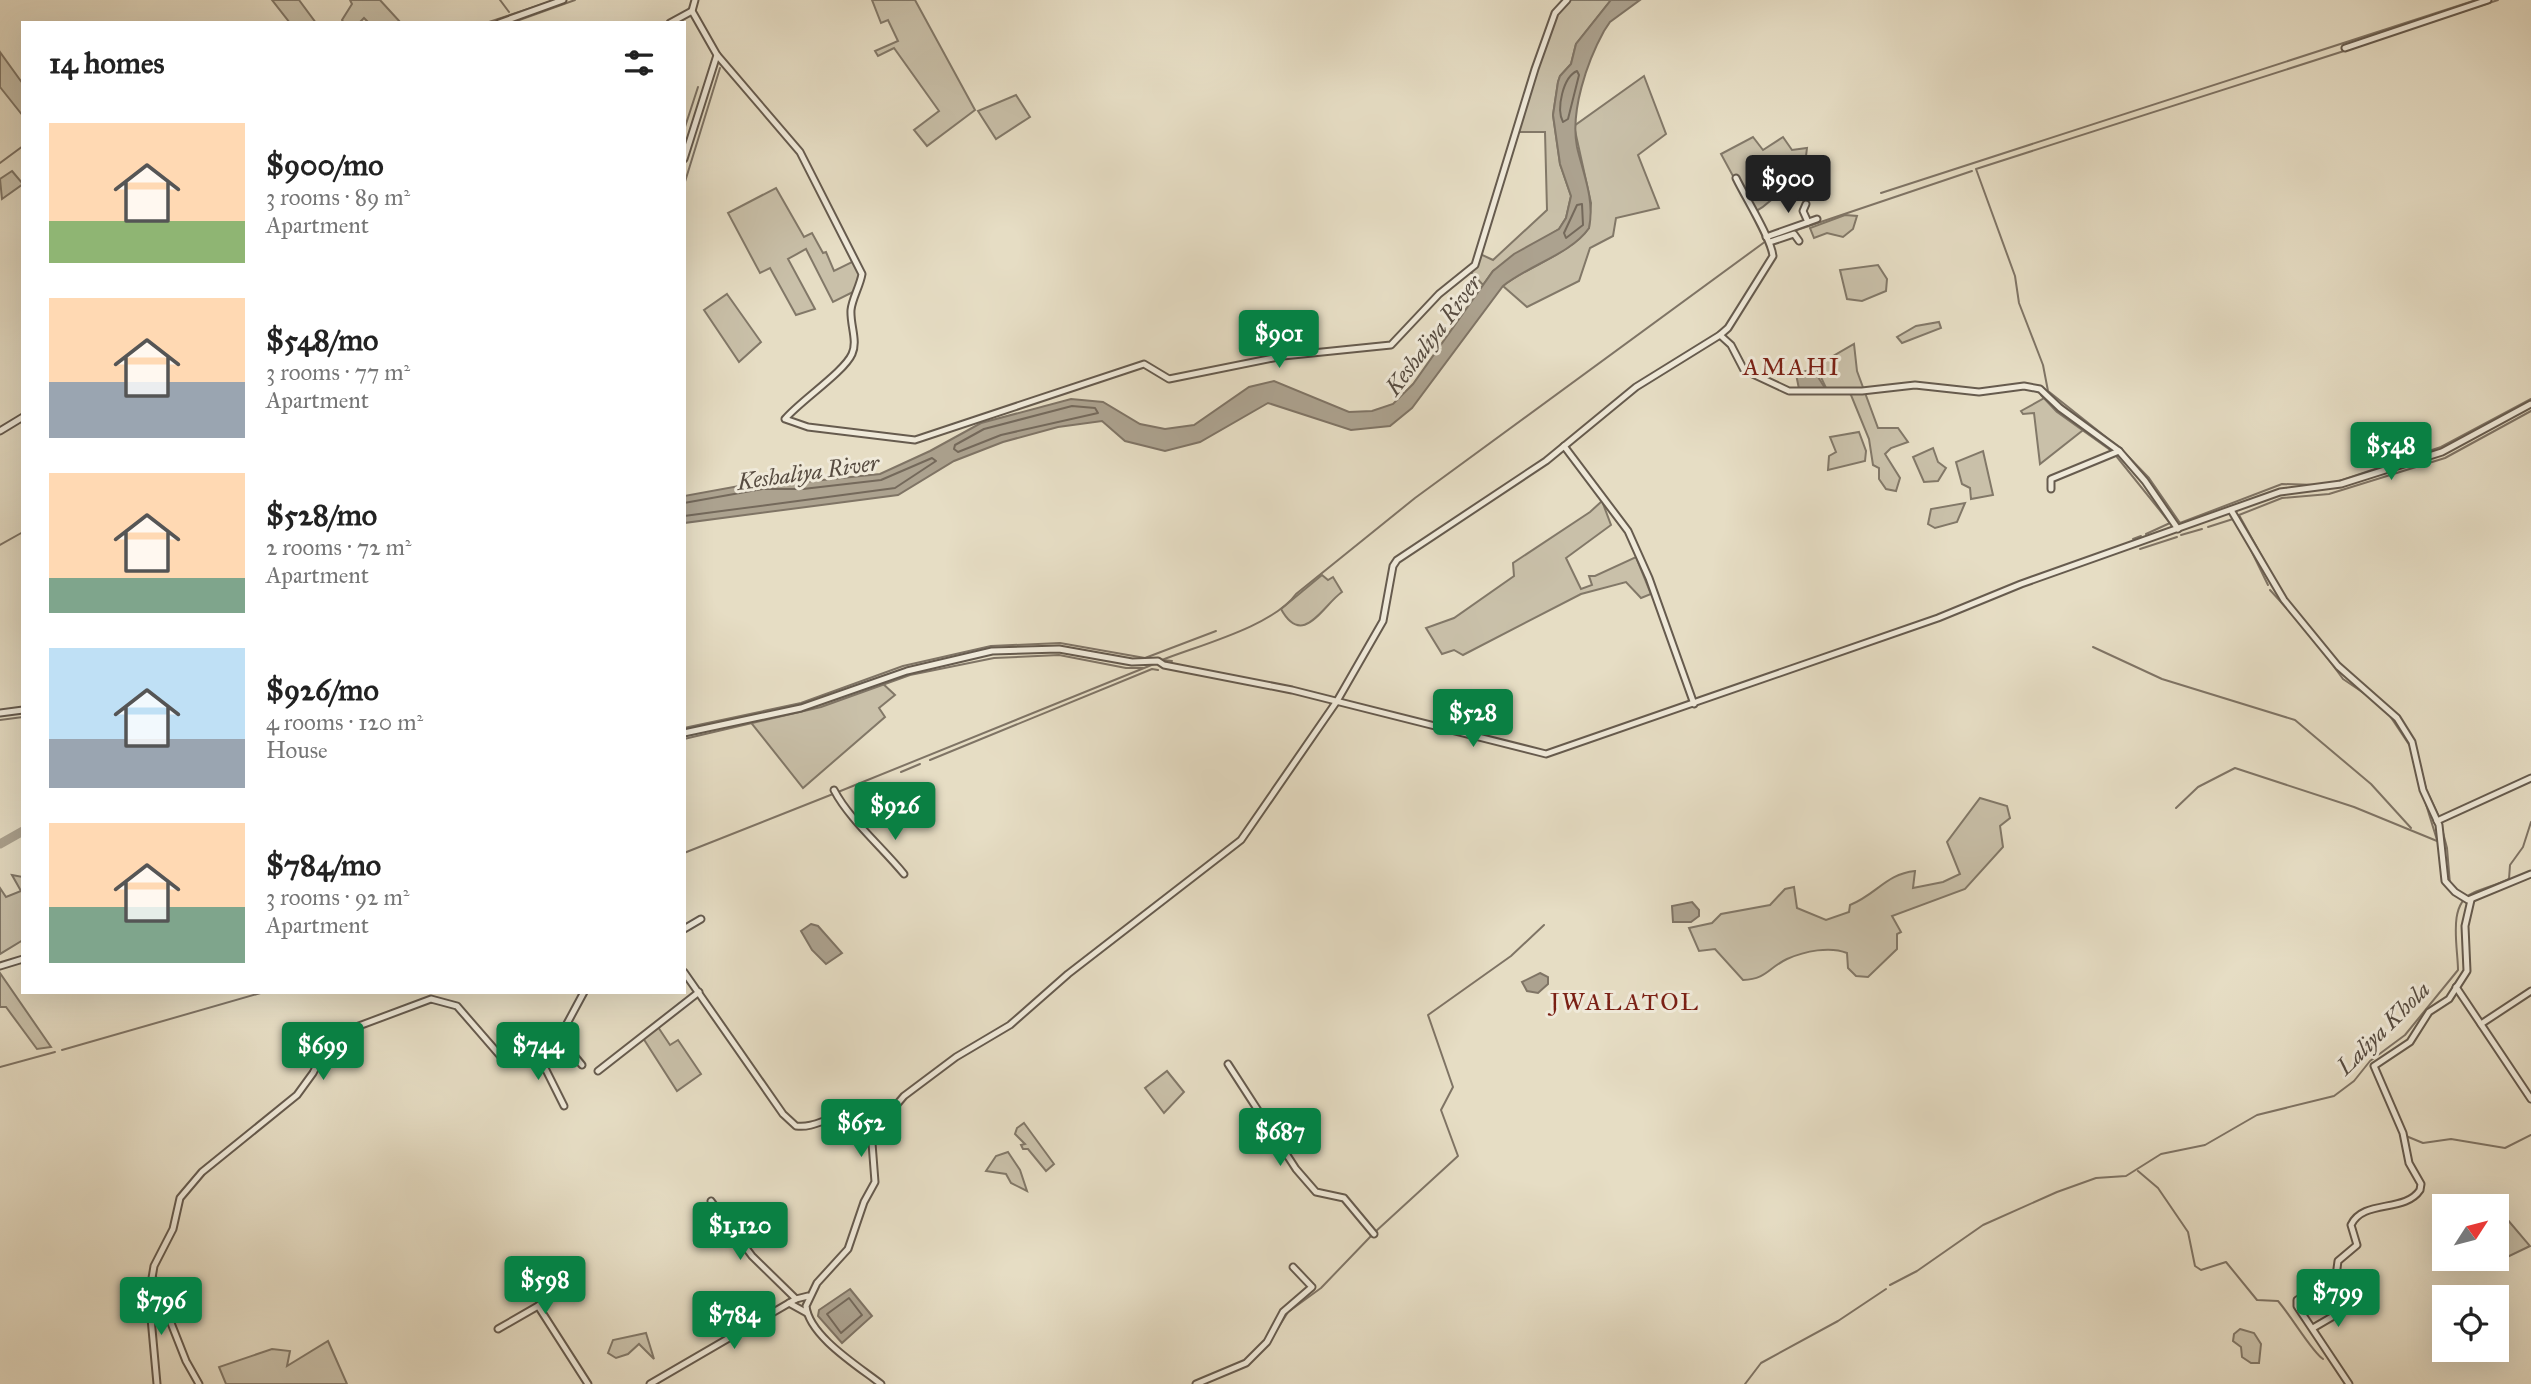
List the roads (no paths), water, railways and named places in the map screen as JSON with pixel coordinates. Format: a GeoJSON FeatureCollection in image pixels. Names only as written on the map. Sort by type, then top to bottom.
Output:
{"type":"FeatureCollection","features":[{"type":"Feature","properties":{"kind":"street"},"geometry":{"type":"LineString","coordinates":[[505,21],[563,0]]}},
{"type":"Feature","properties":{"kind":"street"},"geometry":{"type":"LineString","coordinates":[[695,0],[692,11],[717,55],[794,143],[862,274],[851,308],[855,343],[852,354],[842,369],[822,383],[785,419],[808,427],[915,440],[1144,364],[1170,379],[1283,356],[1391,345],[1439,295],[1475,265],[1535,69],[1555,13],[1567,0]]}},
{"type":"Feature","properties":{"kind":"street"},"geometry":{"type":"LineString","coordinates":[[2344,48],[2488,0]]}},
{"type":"Feature","properties":{"kind":"street"},"geometry":{"type":"LineString","coordinates":[[674,21],[692,11]]}},
{"type":"Feature","properties":{"kind":"street"},"geometry":{"type":"LineString","coordinates":[[686,153],[717,55]]}},
{"type":"Feature","properties":{"kind":"street"},"geometry":{"type":"LineString","coordinates":[[869,1136],[904,1096],[956,1057],[1010,1025],[1068,974],[1241,840],[1337,701],[1383,621],[1393,566],[1397,560],[1445,531],[1564,446],[1636,387],[1720,335],[1764,274],[1773,256],[1768,240],[1736,178]]}},
{"type":"Feature","properties":{"kind":"street"},"geometry":{"type":"LineString","coordinates":[[1806,204],[1803,211],[1808,222]]}},
{"type":"Feature","properties":{"kind":"street"},"geometry":{"type":"LineString","coordinates":[[1768,240],[1817,219]]}},
{"type":"Feature","properties":{"kind":"street"},"geometry":{"type":"LineString","coordinates":[[1768,240],[1794,234],[1799,241]]}},
{"type":"Feature","properties":{"kind":"street"},"geometry":{"type":"LineString","coordinates":[[1720,335],[1731,345],[1744,370],[1789,391],[1862,391],[1915,385],[1979,392],[2035,387],[2119,451],[2178,529]]}},
{"type":"Feature","properties":{"kind":"street"},"geometry":{"type":"LineString","coordinates":[[686,733],[801,708],[929,665],[992,651],[1059,649],[1132,662],[1152,660],[1164,665],[1337,701],[1546,754],[1695,704],[2280,492],[2342,484],[2442,452],[2531,404]]}},
{"type":"Feature","properties":{"kind":"street"},"geometry":{"type":"LineString","coordinates":[[0,430],[21,418]]}},
{"type":"Feature","properties":{"kind":"street"},"geometry":{"type":"LineString","coordinates":[[1564,446],[1628,531],[1649,578],[1695,704]]}},
{"type":"Feature","properties":{"kind":"street"},"geometry":{"type":"LineString","coordinates":[[2051,489],[2051,479],[2119,451]]}},
{"type":"Feature","properties":{"kind":"street"},"geometry":{"type":"LineString","coordinates":[[2231,510],[2284,600],[2338,666],[2396,718],[2412,742],[2423,790],[2437,821],[2445,881],[2461,897],[2470,900],[2531,874]]}},
{"type":"Feature","properties":{"kind":"street"},"geometry":{"type":"LineString","coordinates":[[0,713],[21,710]]}},
{"type":"Feature","properties":{"kind":"street"},"geometry":{"type":"LineString","coordinates":[[2437,821],[2531,778]]}},
{"type":"Feature","properties":{"kind":"street"},"geometry":{"type":"LineString","coordinates":[[835,793],[864,833],[874,836],[904,874]]}},
{"type":"Feature","properties":{"kind":"street"},"geometry":{"type":"LineString","coordinates":[[2349,1384],[2297,1306],[2297,1300],[2336,1276],[2338,1261],[2357,1245],[2352,1221],[2365,1211],[2407,1200],[2420,1191],[2421,1184],[2409,1163],[2403,1133],[2374,1066],[2410,1042],[2429,1012],[2449,999],[2469,966],[2465,926],[2470,900]]}},
{"type":"Feature","properties":{"kind":"street"},"geometry":{"type":"LineString","coordinates":[[686,928],[701,919]]}},
{"type":"Feature","properties":{"kind":"street"},"geometry":{"type":"LineString","coordinates":[[0,966],[21,960]]}},
{"type":"Feature","properties":{"kind":"street"},"geometry":{"type":"LineString","coordinates":[[650,1384],[796,1299],[808,1296],[848,1249],[864,1202],[875,1182],[869,1136],[853,1116],[841,1114],[811,1126],[796,1126],[783,1114],[686,975]]}},
{"type":"Feature","properties":{"kind":"street"},"geometry":{"type":"LineString","coordinates":[[2456,987],[2531,1099]]}},
{"type":"Feature","properties":{"kind":"street"},"geometry":{"type":"LineString","coordinates":[[2481,1024],[2531,990]]}},
{"type":"Feature","properties":{"kind":"street"},"geometry":{"type":"LineString","coordinates":[[597,1071],[699,992]]}},
{"type":"Feature","properties":{"kind":"street"},"geometry":{"type":"LineString","coordinates":[[158,1384],[149,1296],[159,1254],[173,1229],[180,1198],[202,1172],[241,1144],[297,1095],[313,1073],[332,1036],[367,1025],[412,1003],[431,999],[457,1006],[503,1059],[512,1059],[557,1035],[576,1010],[583,994]]}},
{"type":"Feature","properties":{"kind":"street"},"geometry":{"type":"LineString","coordinates":[[557,1035],[583,1065]]}},
{"type":"Feature","properties":{"kind":"street"},"geometry":{"type":"LineString","coordinates":[[535,1048],[564,1106]]}},
{"type":"Feature","properties":{"kind":"street"},"geometry":{"type":"LineString","coordinates":[[1228,1064],[1296,1169],[1316,1192],[1344,1198],[1374,1234]]}},
{"type":"Feature","properties":{"kind":"street"},"geometry":{"type":"LineString","coordinates":[[711,1200],[752,1256],[796,1299]]}},
{"type":"Feature","properties":{"kind":"street"},"geometry":{"type":"LineString","coordinates":[[1196,1384],[1246,1363],[1267,1342],[1283,1312],[1312,1287],[1293,1268]]}},
{"type":"Feature","properties":{"kind":"street"},"geometry":{"type":"LineString","coordinates":[[153,1277],[186,1361],[200,1384]]}},
{"type":"Feature","properties":{"kind":"street"},"geometry":{"type":"LineString","coordinates":[[498,1329],[538,1306],[575,1277]]}},
{"type":"Feature","properties":{"kind":"street"},"geometry":{"type":"LineString","coordinates":[[807,1313],[808,1296]]}},
{"type":"Feature","properties":{"kind":"street"},"geometry":{"type":"LineString","coordinates":[[789,1303],[807,1313],[830,1343],[881,1384]]}},
{"type":"Feature","properties":{"kind":"street"},"geometry":{"type":"LineString","coordinates":[[538,1306],[588,1384]]}},
{"type":"Feature","properties":{"kind":"street"},"geometry":{"type":"LineString","coordinates":[[2313,1328],[2349,1307]]}},
{"type":"Feature","properties":{"kind":"water"},"geometry":{"type":"Polygon","coordinates":[[[1611,0],[1640,0],[1610,22],[1604,31],[1586,72],[1578,103],[1575,133],[1589,197],[1589,228],[1572,245],[1503,286],[1412,408],[1390,426],[1351,430],[1268,403],[1200,442],[1165,451],[1125,441],[1102,421],[1058,427],[1003,442],[954,461],[898,495],[686,523],[686,496],[761,482],[803,482],[880,474],[981,423],[1071,399],[1103,402],[1140,424],[1165,429],[1194,425],[1249,387],[1274,381],[1349,412],[1372,411],[1393,404],[1413,384],[1493,271],[1514,254],[1559,229],[1566,218],[1571,196],[1560,164],[1553,115],[1558,82],[1571,64],[1576,44],[1611,0]]]}},
{"type":"Feature","properties":{"kind":"water"},"geometry":{"type":"Polygon","coordinates":[[[1813,369],[1825,388],[1799,389],[1796,374],[1813,369]]]}},
{"type":"Feature","properties":{"kind":"water"},"geometry":{"type":"Polygon","coordinates":[[[1692,902],[1699,910],[1699,916],[1691,922],[1673,922],[1672,906],[1692,902]]]}},
{"type":"Feature","properties":{"kind":"water"},"geometry":{"type":"Polygon","coordinates":[[[811,924],[818,926],[842,953],[826,964],[812,950],[801,931],[811,924]]]}},
{"type":"Feature","properties":{"kind":"water"},"geometry":{"type":"Polygon","coordinates":[[[1540,973],[1548,977],[1548,984],[1538,993],[1527,991],[1522,982],[1540,973]]]}},
{"type":"Feature","properties":{"kind":"water"},"geometry":{"type":"Polygon","coordinates":[[[850,1289],[872,1316],[842,1343],[818,1316],[819,1310],[850,1289]]]}},
{"type":"Feature","properties":{"kind":"waterway"},"geometry":{"type":"LineString","coordinates":[[500,0],[509,12]]}},
{"type":"Feature","properties":{"kind":"waterway"},"geometry":{"type":"LineString","coordinates":[[492,21],[555,0]]}},
{"type":"Feature","properties":{"kind":"waterway"},"geometry":{"type":"LineString","coordinates":[[517,21],[575,0]]}},
{"type":"Feature","properties":{"kind":"waterway"},"geometry":{"type":"LineString","coordinates":[[1881,193],[2476,0]]}},
{"type":"Feature","properties":{"kind":"waterway"},"geometry":{"type":"LineString","coordinates":[[2376,40],[2498,0]]}},
{"type":"Feature","properties":{"kind":"waterway"},"geometry":{"type":"LineString","coordinates":[[2317,485],[2282,484],[2180,523],[2149,478],[2121,449],[2048,391],[2043,365],[2019,303],[2015,276],[1976,169],[2344,51]]}},
{"type":"Feature","properties":{"kind":"waterway"},"geometry":{"type":"LineString","coordinates":[[686,178],[720,68]]}},
{"type":"Feature","properties":{"kind":"waterway"},"geometry":{"type":"LineString","coordinates":[[686,124],[698,87]]}},
{"type":"Feature","properties":{"kind":"waterway"},"geometry":{"type":"LineString","coordinates":[[0,163],[21,147]]}},
{"type":"Feature","properties":{"kind":"waterway"},"geometry":{"type":"LineString","coordinates":[[1794,231],[1972,171]]}},
{"type":"Feature","properties":{"kind":"waterway"},"geometry":{"type":"LineString","coordinates":[[1162,660],[1235,633],[1271,616],[1415,498],[1766,241]]}},
{"type":"Feature","properties":{"kind":"waterway"},"geometry":{"type":"LineString","coordinates":[[2041,395],[2057,412],[2113,452]]}},
{"type":"Feature","properties":{"kind":"waterway"},"geometry":{"type":"LineString","coordinates":[[2333,483],[2441,447],[2531,399]]}},
{"type":"Feature","properties":{"kind":"waterway"},"geometry":{"type":"LineString","coordinates":[[2265,562],[2239,515],[2282,498],[2329,494],[2445,458],[2531,411]]}},
{"type":"Feature","properties":{"kind":"waterway"},"geometry":{"type":"LineString","coordinates":[[2117,457],[2170,523],[2146,534]]}},
{"type":"Feature","properties":{"kind":"waterway"},"geometry":{"type":"LineString","coordinates":[[2208,527],[2233,519]]}},
{"type":"Feature","properties":{"kind":"waterway"},"geometry":{"type":"LineString","coordinates":[[2181,535],[2202,529]]}},
{"type":"Feature","properties":{"kind":"waterway"},"geometry":{"type":"LineString","coordinates":[[0,545],[21,533]]}},
{"type":"Feature","properties":{"kind":"waterway"},"geometry":{"type":"LineString","coordinates":[[2133,539],[2141,536]]}},
{"type":"Feature","properties":{"kind":"waterway"},"geometry":{"type":"LineString","coordinates":[[2140,549],[2177,537]]}},
{"type":"Feature","properties":{"kind":"waterway"},"geometry":{"type":"LineString","coordinates":[[2245,538],[2268,585]]}},
{"type":"Feature","properties":{"kind":"waterway"},"geometry":{"type":"LineString","coordinates":[[2270,590],[2299,622]]}},
{"type":"Feature","properties":{"kind":"waterway"},"geometry":{"type":"LineString","coordinates":[[2285,597],[2337,661]]}},
{"type":"Feature","properties":{"kind":"waterway"},"geometry":{"type":"LineString","coordinates":[[686,728],[801,703],[903,666],[991,646],[1060,643],[1145,658],[1216,631]]}},
{"type":"Feature","properties":{"kind":"waterway"},"geometry":{"type":"LineString","coordinates":[[2093,647],[2162,679],[2295,720],[2371,784],[2411,828]]}},
{"type":"Feature","properties":{"kind":"waterway"},"geometry":{"type":"LineString","coordinates":[[2321,649],[2343,679],[2371,698]]}},
{"type":"Feature","properties":{"kind":"waterway"},"geometry":{"type":"LineString","coordinates":[[686,739],[821,707],[910,675],[994,658],[1059,655],[1126,668],[1143,668]]}},
{"type":"Feature","properties":{"kind":"waterway"},"geometry":{"type":"LineString","coordinates":[[1163,660],[1172,661]]}},
{"type":"Feature","properties":{"kind":"waterway"},"geometry":{"type":"LineString","coordinates":[[838,792],[1154,664]]}},
{"type":"Feature","properties":{"kind":"waterway"},"geometry":{"type":"LineString","coordinates":[[930,760],[1152,669],[1158,670]]}},
{"type":"Feature","properties":{"kind":"waterway"},"geometry":{"type":"LineString","coordinates":[[2366,688],[2396,714]]}},
{"type":"Feature","properties":{"kind":"waterway"},"geometry":{"type":"LineString","coordinates":[[2390,716],[2410,746]]}},
{"type":"Feature","properties":{"kind":"waterway"},"geometry":{"type":"LineString","coordinates":[[0,720],[21,717]]}},
{"type":"Feature","properties":{"kind":"waterway"},"geometry":{"type":"LineString","coordinates":[[2415,745],[2426,789],[2439,817]]}},
{"type":"Feature","properties":{"kind":"waterway"},"geometry":{"type":"LineString","coordinates":[[901,772],[920,764]]}},
{"type":"Feature","properties":{"kind":"waterway"},"geometry":{"type":"LineString","coordinates":[[2176,808],[2198,787],[2235,768],[2354,807],[2437,841]]}},
{"type":"Feature","properties":{"kind":"waterway"},"geometry":{"type":"LineString","coordinates":[[2416,772],[2437,840]]}},
{"type":"Feature","properties":{"kind":"waterway"},"geometry":{"type":"LineString","coordinates":[[686,852],[833,794]]}},
{"type":"Feature","properties":{"kind":"waterway"},"geometry":{"type":"LineString","coordinates":[[2440,821],[2447,848],[2450,884]]}},
{"type":"Feature","properties":{"kind":"waterway","name":"Laliya Khola"},"geometry":{"type":"LineString","coordinates":[[1890,1285],[1917,1271],[1983,1225],[2057,1192],[2096,1178],[2126,1176],[2161,1154],[2205,1145],[2257,1115],[2334,1096],[2354,1081],[2370,1061],[2405,1035],[2458,970],[2456,927],[2460,906],[2473,893],[2509,879],[2510,865],[2523,847],[2531,822]]}},
{"type":"Feature","properties":{"kind":"waterway","name":"Keshaliya River"},"geometry":{"type":"LineString","coordinates":[[0,844],[21,832]]}},
{"type":"Feature","properties":{"kind":"waterway"},"geometry":{"type":"LineString","coordinates":[[1375,1232],[1458,1156],[1441,1110],[1453,1087],[1428,1015],[1511,956],[1544,925]]}},
{"type":"Feature","properties":{"kind":"waterway"},"geometry":{"type":"LineString","coordinates":[[62,1050],[257,994]]}},
{"type":"Feature","properties":{"kind":"waterway"},"geometry":{"type":"LineString","coordinates":[[0,1067],[55,1052]]}},
{"type":"Feature","properties":{"kind":"waterway"},"geometry":{"type":"LineString","coordinates":[[2406,1136],[2423,1143],[2451,1139],[2505,1148],[2531,1135]]}},
{"type":"Feature","properties":{"kind":"waterway"},"geometry":{"type":"LineString","coordinates":[[2138,1171],[2158,1188],[2188,1232],[2195,1266],[2201,1270],[2226,1262],[2257,1300],[2278,1301],[2323,1359]]}},
{"type":"Feature","properties":{"kind":"waterway"},"geometry":{"type":"LineString","coordinates":[[1273,1336],[1288,1312],[1321,1288],[1371,1236]]}},
{"type":"Feature","properties":{"kind":"waterway"},"geometry":{"type":"LineString","coordinates":[[1745,1384],[1761,1363],[1838,1321],[1886,1289]]}},
{"type":"Feature","properties":{"kind":"district","name":"AMAHI"},"geometry":{"type":"Point","coordinates":[1792,367]}},
{"type":"Feature","properties":{"kind":"district","name":"JWALATOL"},"geometry":{"type":"Point","coordinates":[1625,1002]}}]}
